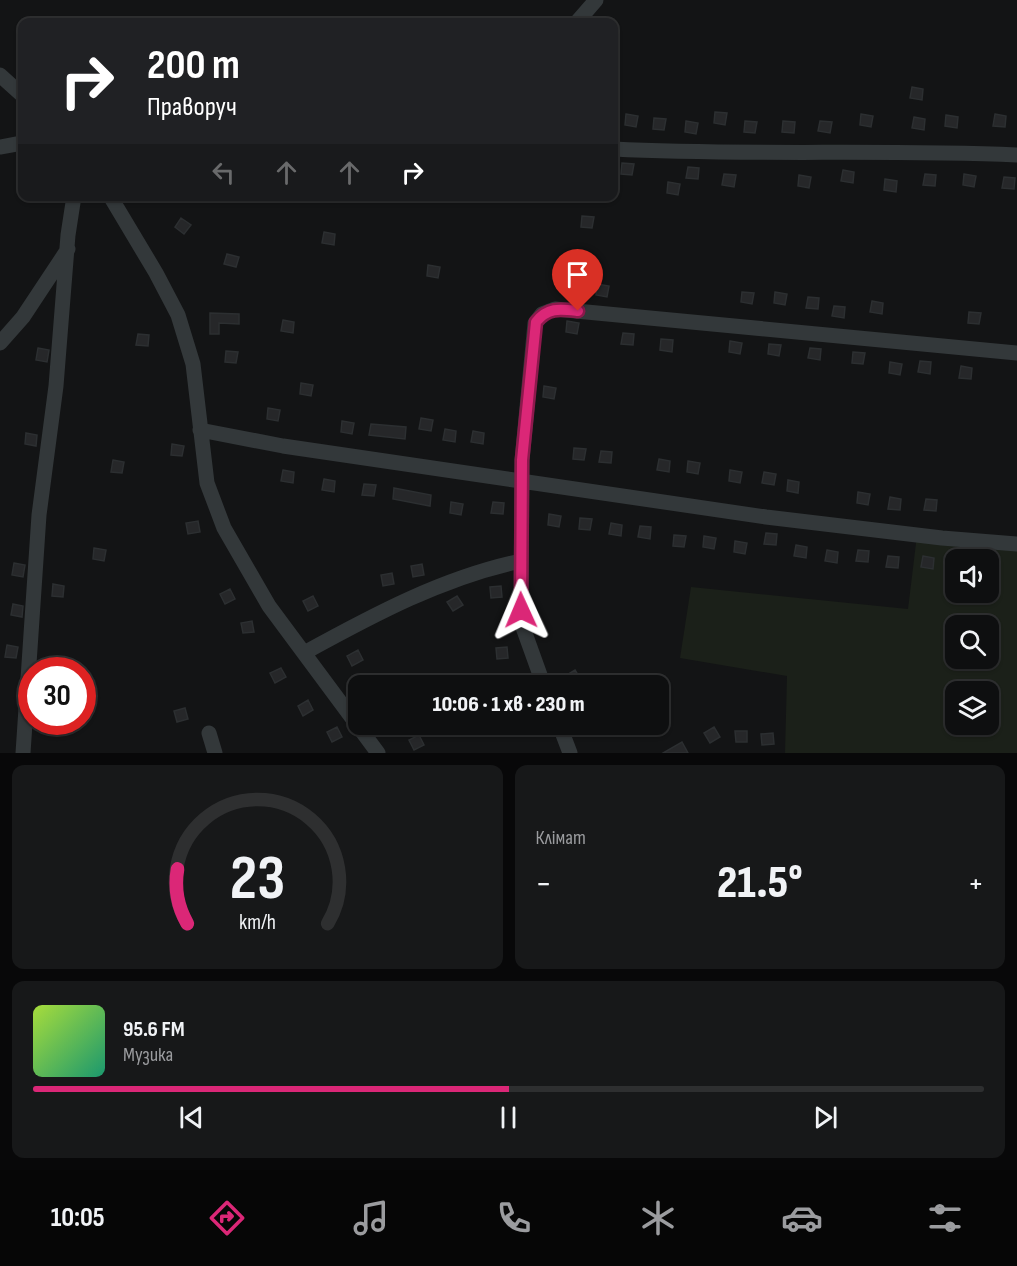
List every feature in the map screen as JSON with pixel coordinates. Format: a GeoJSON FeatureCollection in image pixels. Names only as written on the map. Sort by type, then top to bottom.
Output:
{"type":"FeatureCollection","features":[{"type":"Feature","properties":{"kind":"street"},"geometry":{"type":"LineString","coordinates":[[580,18],[596,0]]}},
{"type":"Feature","properties":{"kind":"street"},"geometry":{"type":"LineString","coordinates":[[0,75],[18,91]]}},
{"type":"Feature","properties":{"kind":"street"},"geometry":{"type":"LineString","coordinates":[[0,147],[18,144]]}},
{"type":"Feature","properties":{"kind":"street"},"geometry":{"type":"LineString","coordinates":[[618,149],[699,153],[869,151],[1017,155]]}},
{"type":"Feature","properties":{"kind":"street"},"geometry":{"type":"LineString","coordinates":[[23,753],[39,515],[56,386],[73,201]]}},
{"type":"Feature","properties":{"kind":"street"},"geometry":{"type":"LineString","coordinates":[[113,201],[178,315],[193,364],[207,483],[224,528],[269,606],[378,753]]}},
{"type":"Feature","properties":{"kind":"street"},"geometry":{"type":"LineString","coordinates":[[0,343],[23,317],[68,249]]}},
{"type":"Feature","properties":{"kind":"street"},"geometry":{"type":"LineString","coordinates":[[540,675],[522,622],[521,561],[522,480],[536,322],[542,314],[555,309],[1017,353]]}},
{"type":"Feature","properties":{"kind":"street"},"geometry":{"type":"LineString","coordinates":[[200,430],[284,446],[766,517],[942,538],[1017,544]]}},
{"type":"Feature","properties":{"kind":"street"},"geometry":{"type":"LineString","coordinates":[[304,653],[400,603],[482,569],[521,561]]}},
{"type":"Feature","properties":{"kind":"street"},"geometry":{"type":"LineString","coordinates":[[209,733],[215,753]]}},
{"type":"Feature","properties":{"kind":"street"},"geometry":{"type":"LineString","coordinates":[[563,735],[570,753]]}},
{"type":"Feature","properties":{"kind":"shaded area"},"geometry":{"type":"Polygon","coordinates":[[[917,535],[1017,544],[1017,753],[785,753],[787,676],[680,658],[691,587],[908,609],[917,535]]]}},
{"type":"Feature","properties":{"kind":"building"},"geometry":{"type":"Polygon","coordinates":[[[912,87],[923,89],[922,100],[910,98],[912,87]]]}},
{"type":"Feature","properties":{"kind":"building"},"geometry":{"type":"Polygon","coordinates":[[[715,112],[727,113],[725,125],[714,123],[715,112]]]}},
{"type":"Feature","properties":{"kind":"building"},"geometry":{"type":"Polygon","coordinates":[[[626,114],[638,116],[636,127],[625,125],[626,114]]]}},
{"type":"Feature","properties":{"kind":"building"},"geometry":{"type":"Polygon","coordinates":[[[861,114],[873,116],[871,127],[860,125],[861,114]]]}},
{"type":"Feature","properties":{"kind":"building"},"geometry":{"type":"Polygon","coordinates":[[[995,114],[1006,116],[1005,127],[993,126],[995,114]]]}},
{"type":"Feature","properties":{"kind":"building"},"geometry":{"type":"Polygon","coordinates":[[[946,115],[958,117],[957,128],[945,126],[946,115]]]}},
{"type":"Feature","properties":{"kind":"building"},"geometry":{"type":"Polygon","coordinates":[[[914,117],[925,119],[924,130],[912,128],[914,117]]]}},
{"type":"Feature","properties":{"kind":"building"},"geometry":{"type":"Polygon","coordinates":[[[654,118],[666,119],[664,130],[653,129],[654,118]]]}},
{"type":"Feature","properties":{"kind":"building"},"geometry":{"type":"Polygon","coordinates":[[[686,121],[698,123],[696,134],[685,132],[686,121]]]}},
{"type":"Feature","properties":{"kind":"building"},"geometry":{"type":"Polygon","coordinates":[[[745,121],[757,122],[755,133],[744,132],[745,121]]]}},
{"type":"Feature","properties":{"kind":"building"},"geometry":{"type":"Polygon","coordinates":[[[783,121],[795,122],[794,133],[782,132],[783,121]]]}},
{"type":"Feature","properties":{"kind":"building"},"geometry":{"type":"Polygon","coordinates":[[[820,121],[832,122],[830,133],[818,131],[820,121]]]}},
{"type":"Feature","properties":{"kind":"building"},"geometry":{"type":"Polygon","coordinates":[[[622,163],[634,164],[632,175],[621,174],[622,163]]]}},
{"type":"Feature","properties":{"kind":"building"},"geometry":{"type":"Polygon","coordinates":[[[688,167],[699,168],[698,179],[686,178],[688,167]]]}},
{"type":"Feature","properties":{"kind":"building"},"geometry":{"type":"Polygon","coordinates":[[[843,170],[854,172],[853,183],[841,181],[843,170]]]}},
{"type":"Feature","properties":{"kind":"building"},"geometry":{"type":"Polygon","coordinates":[[[724,174],[736,175],[734,187],[722,185],[724,174]]]}},
{"type":"Feature","properties":{"kind":"building"},"geometry":{"type":"Polygon","coordinates":[[[925,174],[936,175],[935,186],[923,185],[925,174]]]}},
{"type":"Feature","properties":{"kind":"building"},"geometry":{"type":"Polygon","coordinates":[[[964,174],[976,176],[974,187],[963,185],[964,174]]]}},
{"type":"Feature","properties":{"kind":"building"},"geometry":{"type":"Polygon","coordinates":[[[799,175],[811,177],[809,188],[798,186],[799,175]]]}},
{"type":"Feature","properties":{"kind":"building"},"geometry":{"type":"Polygon","coordinates":[[[1004,177],[1015,178],[1014,189],[1002,188],[1004,177]]]}},
{"type":"Feature","properties":{"kind":"building"},"geometry":{"type":"Polygon","coordinates":[[[885,179],[897,181],[896,192],[884,190],[885,179]]]}},
{"type":"Feature","properties":{"kind":"building"},"geometry":{"type":"Polygon","coordinates":[[[668,182],[680,184],[678,195],[667,193],[668,182]]]}},
{"type":"Feature","properties":{"kind":"building"},"geometry":{"type":"Polygon","coordinates":[[[582,216],[594,217],[592,228],[581,227],[582,216]]]}},
{"type":"Feature","properties":{"kind":"building"},"geometry":{"type":"Polygon","coordinates":[[[181,218],[191,225],[184,234],[175,227],[181,218]]]}},
{"type":"Feature","properties":{"kind":"building"},"geometry":{"type":"Polygon","coordinates":[[[324,232],[335,234],[334,245],[322,243],[324,232]]]}},
{"type":"Feature","properties":{"kind":"building"},"geometry":{"type":"Polygon","coordinates":[[[227,254],[239,257],[236,267],[224,264],[227,254]]]}},
{"type":"Feature","properties":{"kind":"building"},"geometry":{"type":"Polygon","coordinates":[[[428,265],[440,267],[438,278],[427,276],[428,265]]]}},
{"type":"Feature","properties":{"kind":"building"},"geometry":{"type":"Polygon","coordinates":[[[597,284],[609,286],[607,297],[596,295],[597,284]]]}},
{"type":"Feature","properties":{"kind":"building"},"geometry":{"type":"Polygon","coordinates":[[[742,292],[754,293],[752,304],[741,302],[742,292]]]}},
{"type":"Feature","properties":{"kind":"building"},"geometry":{"type":"Polygon","coordinates":[[[775,292],[787,294],[785,305],[774,303],[775,292]]]}},
{"type":"Feature","properties":{"kind":"building"},"geometry":{"type":"Polygon","coordinates":[[[808,297],[819,298],[818,309],[806,308],[808,297]]]}},
{"type":"Feature","properties":{"kind":"building"},"geometry":{"type":"Polygon","coordinates":[[[872,301],[883,303],[882,314],[870,312],[872,301]]]}},
{"type":"Feature","properties":{"kind":"building"},"geometry":{"type":"Polygon","coordinates":[[[834,306],[845,307],[844,318],[832,316],[834,306]]]}},
{"type":"Feature","properties":{"kind":"building"},"geometry":{"type":"Polygon","coordinates":[[[969,312],[981,313],[979,324],[968,323],[969,312]]]}},
{"type":"Feature","properties":{"kind":"building"},"geometry":{"type":"Polygon","coordinates":[[[210,313],[239,314],[239,324],[219,323],[219,334],[210,334],[210,313]]]}},
{"type":"Feature","properties":{"kind":"building"},"geometry":{"type":"Polygon","coordinates":[[[283,320],[294,322],[293,333],[281,331],[283,320]]]}},
{"type":"Feature","properties":{"kind":"building"},"geometry":{"type":"Polygon","coordinates":[[[567,321],[579,323],[577,334],[566,332],[567,321]]]}},
{"type":"Feature","properties":{"kind":"building"},"geometry":{"type":"Polygon","coordinates":[[[623,333],[634,334],[633,345],[621,344],[623,333]]]}},
{"type":"Feature","properties":{"kind":"building"},"geometry":{"type":"Polygon","coordinates":[[[138,334],[149,335],[148,346],[136,345],[138,334]]]}},
{"type":"Feature","properties":{"kind":"building"},"geometry":{"type":"Polygon","coordinates":[[[661,339],[673,340],[672,352],[660,350],[661,339]]]}},
{"type":"Feature","properties":{"kind":"building"},"geometry":{"type":"Polygon","coordinates":[[[730,341],[742,343],[740,354],[729,352],[730,341]]]}},
{"type":"Feature","properties":{"kind":"building"},"geometry":{"type":"Polygon","coordinates":[[[769,344],[781,345],[779,356],[768,354],[769,344]]]}},
{"type":"Feature","properties":{"kind":"building"},"geometry":{"type":"Polygon","coordinates":[[[38,348],[49,350],[47,362],[36,360],[38,348]]]}},
{"type":"Feature","properties":{"kind":"building"},"geometry":{"type":"Polygon","coordinates":[[[810,348],[821,349],[820,360],[808,358],[810,348]]]}},
{"type":"Feature","properties":{"kind":"building"},"geometry":{"type":"Polygon","coordinates":[[[226,351],[238,352],[236,363],[225,362],[226,351]]]}},
{"type":"Feature","properties":{"kind":"building"},"geometry":{"type":"Polygon","coordinates":[[[853,352],[865,353],[863,364],[852,363],[853,352]]]}},
{"type":"Feature","properties":{"kind":"building"},"geometry":{"type":"Polygon","coordinates":[[[920,361],[931,362],[930,374],[918,372],[920,361]]]}},
{"type":"Feature","properties":{"kind":"building"},"geometry":{"type":"Polygon","coordinates":[[[890,362],[902,364],[900,375],[889,373],[890,362]]]}},
{"type":"Feature","properties":{"kind":"building"},"geometry":{"type":"Polygon","coordinates":[[[961,366],[972,368],[971,379],[959,378],[961,366]]]}},
{"type":"Feature","properties":{"kind":"building"},"geometry":{"type":"Polygon","coordinates":[[[301,383],[313,385],[311,396],[300,394],[301,383]]]}},
{"type":"Feature","properties":{"kind":"building"},"geometry":{"type":"Polygon","coordinates":[[[544,386],[556,388],[554,399],[543,397],[544,386]]]}},
{"type":"Feature","properties":{"kind":"building"},"geometry":{"type":"Polygon","coordinates":[[[268,408],[280,410],[278,421],[267,419],[268,408]]]}},
{"type":"Feature","properties":{"kind":"building"},"geometry":{"type":"Polygon","coordinates":[[[421,418],[433,420],[431,431],[419,429],[421,418]]]}},
{"type":"Feature","properties":{"kind":"building"},"geometry":{"type":"Polygon","coordinates":[[[342,421],[354,423],[352,434],[341,432],[342,421]]]}},
{"type":"Feature","properties":{"kind":"building"},"geometry":{"type":"Polygon","coordinates":[[[371,424],[406,427],[405,439],[369,435],[371,424]]]}},
{"type":"Feature","properties":{"kind":"building"},"geometry":{"type":"Polygon","coordinates":[[[445,429],[456,431],[455,442],[443,440],[445,429]]]}},
{"type":"Feature","properties":{"kind":"building"},"geometry":{"type":"Polygon","coordinates":[[[473,431],[484,433],[483,444],[471,442],[473,431]]]}},
{"type":"Feature","properties":{"kind":"building"},"geometry":{"type":"Polygon","coordinates":[[[26,433],[37,435],[36,446],[25,444],[26,433]]]}},
{"type":"Feature","properties":{"kind":"building"},"geometry":{"type":"Polygon","coordinates":[[[172,444],[184,446],[182,456],[171,455],[172,444]]]}},
{"type":"Feature","properties":{"kind":"building"},"geometry":{"type":"Polygon","coordinates":[[[574,448],[586,449],[584,460],[573,459],[574,448]]]}},
{"type":"Feature","properties":{"kind":"building"},"geometry":{"type":"Polygon","coordinates":[[[601,451],[612,452],[611,463],[599,462],[601,451]]]}},
{"type":"Feature","properties":{"kind":"building"},"geometry":{"type":"Polygon","coordinates":[[[659,459],[670,461],[669,472],[657,470],[659,459]]]}},
{"type":"Feature","properties":{"kind":"building"},"geometry":{"type":"Polygon","coordinates":[[[113,460],[124,462],[122,473],[111,472],[113,460]]]}},
{"type":"Feature","properties":{"kind":"building"},"geometry":{"type":"Polygon","coordinates":[[[688,461],[700,463],[698,474],[687,472],[688,461]]]}},
{"type":"Feature","properties":{"kind":"building"},"geometry":{"type":"Polygon","coordinates":[[[283,470],[294,472],[293,483],[281,481],[283,470]]]}},
{"type":"Feature","properties":{"kind":"building"},"geometry":{"type":"Polygon","coordinates":[[[730,470],[742,472],[740,483],[729,481],[730,470]]]}},
{"type":"Feature","properties":{"kind":"building"},"geometry":{"type":"Polygon","coordinates":[[[764,472],[776,474],[774,485],[762,483],[764,472]]]}},
{"type":"Feature","properties":{"kind":"building"},"geometry":{"type":"Polygon","coordinates":[[[324,479],[335,481],[334,492],[322,490],[324,479]]]}},
{"type":"Feature","properties":{"kind":"building"},"geometry":{"type":"Polygon","coordinates":[[[788,480],[799,482],[798,493],[787,491],[788,480]]]}},
{"type":"Feature","properties":{"kind":"building"},"geometry":{"type":"Polygon","coordinates":[[[364,484],[376,485],[374,496],[362,495],[364,484]]]}},
{"type":"Feature","properties":{"kind":"building"},"geometry":{"type":"Polygon","coordinates":[[[394,488],[431,495],[430,506],[393,499],[394,488]]]}},
{"type":"Feature","properties":{"kind":"building"},"geometry":{"type":"Polygon","coordinates":[[[858,492],[870,494],[868,505],[857,503],[858,492]]]}},
{"type":"Feature","properties":{"kind":"building"},"geometry":{"type":"Polygon","coordinates":[[[890,497],[901,499],[900,510],[888,509],[890,497]]]}},
{"type":"Feature","properties":{"kind":"building"},"geometry":{"type":"Polygon","coordinates":[[[926,499],[937,500],[936,511],[924,510],[926,499]]]}},
{"type":"Feature","properties":{"kind":"building"},"geometry":{"type":"Polygon","coordinates":[[[451,502],[463,504],[461,515],[450,513],[451,502]]]}},
{"type":"Feature","properties":{"kind":"building"},"geometry":{"type":"Polygon","coordinates":[[[493,502],[504,503],[503,514],[491,513],[493,502]]]}},
{"type":"Feature","properties":{"kind":"building"},"geometry":{"type":"Polygon","coordinates":[[[549,514],[561,516],[559,527],[548,525],[549,514]]]}},
{"type":"Feature","properties":{"kind":"building"},"geometry":{"type":"Polygon","coordinates":[[[580,518],[592,519],[590,530],[579,529],[580,518]]]}},
{"type":"Feature","properties":{"kind":"building"},"geometry":{"type":"Polygon","coordinates":[[[198,521],[200,532],[188,534],[186,523],[198,521]]]}},
{"type":"Feature","properties":{"kind":"building"},"geometry":{"type":"Polygon","coordinates":[[[611,523],[622,525],[621,536],[609,534],[611,523]]]}},
{"type":"Feature","properties":{"kind":"building"},"geometry":{"type":"Polygon","coordinates":[[[640,526],[651,527],[650,539],[638,537],[640,526]]]}},
{"type":"Feature","properties":{"kind":"building"},"geometry":{"type":"Polygon","coordinates":[[[766,533],[777,534],[776,545],[764,544],[766,533]]]}},
{"type":"Feature","properties":{"kind":"building"},"geometry":{"type":"Polygon","coordinates":[[[674,535],[686,536],[684,547],[673,546],[674,535]]]}},
{"type":"Feature","properties":{"kind":"building"},"geometry":{"type":"Polygon","coordinates":[[[704,536],[716,538],[714,549],[703,547],[704,536]]]}},
{"type":"Feature","properties":{"kind":"building"},"geometry":{"type":"Polygon","coordinates":[[[735,541],[747,543],[745,554],[734,552],[735,541]]]}},
{"type":"Feature","properties":{"kind":"building"},"geometry":{"type":"Polygon","coordinates":[[[796,545],[807,547],[806,558],[794,556],[796,545]]]}},
{"type":"Feature","properties":{"kind":"building"},"geometry":{"type":"Polygon","coordinates":[[[94,548],[106,550],[104,561],[93,559],[94,548]]]}},
{"type":"Feature","properties":{"kind":"building"},"geometry":{"type":"Polygon","coordinates":[[[827,550],[838,552],[837,563],[825,561],[827,550]]]}},
{"type":"Feature","properties":{"kind":"building"},"geometry":{"type":"Polygon","coordinates":[[[858,550],[869,551],[868,562],[856,561],[858,550]]]}},
{"type":"Feature","properties":{"kind":"building"},"geometry":{"type":"Polygon","coordinates":[[[888,556],[899,557],[898,568],[886,567],[888,556]]]}},
{"type":"Feature","properties":{"kind":"building"},"geometry":{"type":"Polygon","coordinates":[[[923,556],[934,558],[933,569],[921,567],[923,556]]]}},
{"type":"Feature","properties":{"kind":"building"},"geometry":{"type":"Polygon","coordinates":[[[14,563],[25,565],[23,577],[12,575],[14,563]]]}},
{"type":"Feature","properties":{"kind":"building"},"geometry":{"type":"Polygon","coordinates":[[[422,564],[424,575],[413,577],[411,566],[422,564]]]}},
{"type":"Feature","properties":{"kind":"building"},"geometry":{"type":"Polygon","coordinates":[[[392,573],[394,584],[383,586],[381,575],[392,573]]]}},
{"type":"Feature","properties":{"kind":"building"},"geometry":{"type":"Polygon","coordinates":[[[53,584],[64,586],[63,597],[52,596],[53,584]]]}},
{"type":"Feature","properties":{"kind":"building"},"geometry":{"type":"Polygon","coordinates":[[[501,586],[502,597],[491,598],[490,587],[501,586]]]}},
{"type":"Feature","properties":{"kind":"building"},"geometry":{"type":"Polygon","coordinates":[[[230,589],[235,599],[225,604],[220,594],[230,589]]]}},
{"type":"Feature","properties":{"kind":"building"},"geometry":{"type":"Polygon","coordinates":[[[313,596],[318,606],[308,611],[303,601],[313,596]]]}},
{"type":"Feature","properties":{"kind":"building"},"geometry":{"type":"Polygon","coordinates":[[[457,596],[463,605],[453,611],[447,602],[457,596]]]}},
{"type":"Feature","properties":{"kind":"building"},"geometry":{"type":"Polygon","coordinates":[[[13,604],[23,606],[22,617],[11,615],[13,604]]]}},
{"type":"Feature","properties":{"kind":"building"},"geometry":{"type":"Polygon","coordinates":[[[252,621],[254,632],[243,633],[241,623],[252,621]]]}},
{"type":"Feature","properties":{"kind":"building"},"geometry":{"type":"Polygon","coordinates":[[[7,645],[18,647],[16,658],[5,657],[7,645]]]}},
{"type":"Feature","properties":{"kind":"building"},"geometry":{"type":"Polygon","coordinates":[[[507,647],[508,658],[497,659],[496,648],[507,647]]]}},
{"type":"Feature","properties":{"kind":"building"},"geometry":{"type":"Polygon","coordinates":[[[358,650],[363,660],[352,666],[347,656],[358,650]]]}},
{"type":"Feature","properties":{"kind":"building"},"geometry":{"type":"Polygon","coordinates":[[[281,668],[286,677],[275,683],[270,673],[281,668]]]}},
{"type":"Feature","properties":{"kind":"building"},"geometry":{"type":"Polygon","coordinates":[[[575,670],[578,675],[567,675],[575,670]]]}},
{"type":"Feature","properties":{"kind":"building"},"geometry":{"type":"Polygon","coordinates":[[[308,700],[313,710],[303,716],[298,706],[308,700]]]}},
{"type":"Feature","properties":{"kind":"building"},"geometry":{"type":"Polygon","coordinates":[[[185,708],[188,719],[177,722],[174,711],[185,708]]]}},
{"type":"Feature","properties":{"kind":"building"},"geometry":{"type":"Polygon","coordinates":[[[337,727],[342,737],[332,742],[327,732],[337,727]]]}},
{"type":"Feature","properties":{"kind":"building"},"geometry":{"type":"Polygon","coordinates":[[[714,727],[720,737],[710,743],[704,733],[714,727]]]}},
{"type":"Feature","properties":{"kind":"building"},"geometry":{"type":"Polygon","coordinates":[[[735,731],[747,731],[747,742],[736,742],[735,731]]]}},
{"type":"Feature","properties":{"kind":"building"},"geometry":{"type":"Polygon","coordinates":[[[773,733],[774,744],[762,745],[761,734],[773,733]]]}},
{"type":"Feature","properties":{"kind":"building"},"geometry":{"type":"Polygon","coordinates":[[[419,735],[424,745],[414,750],[409,740],[419,735]]]}},
{"type":"Feature","properties":{"kind":"building"},"geometry":{"type":"Polygon","coordinates":[[[682,742],[688,753],[663,753],[682,742]]]}},
{"type":"Feature","properties":{"kind":"route"},"geometry":{"type":"LineString","coordinates":[[521,610],[522,460],[536,322],[542,314],[555,309],[578,311]]}}]}
